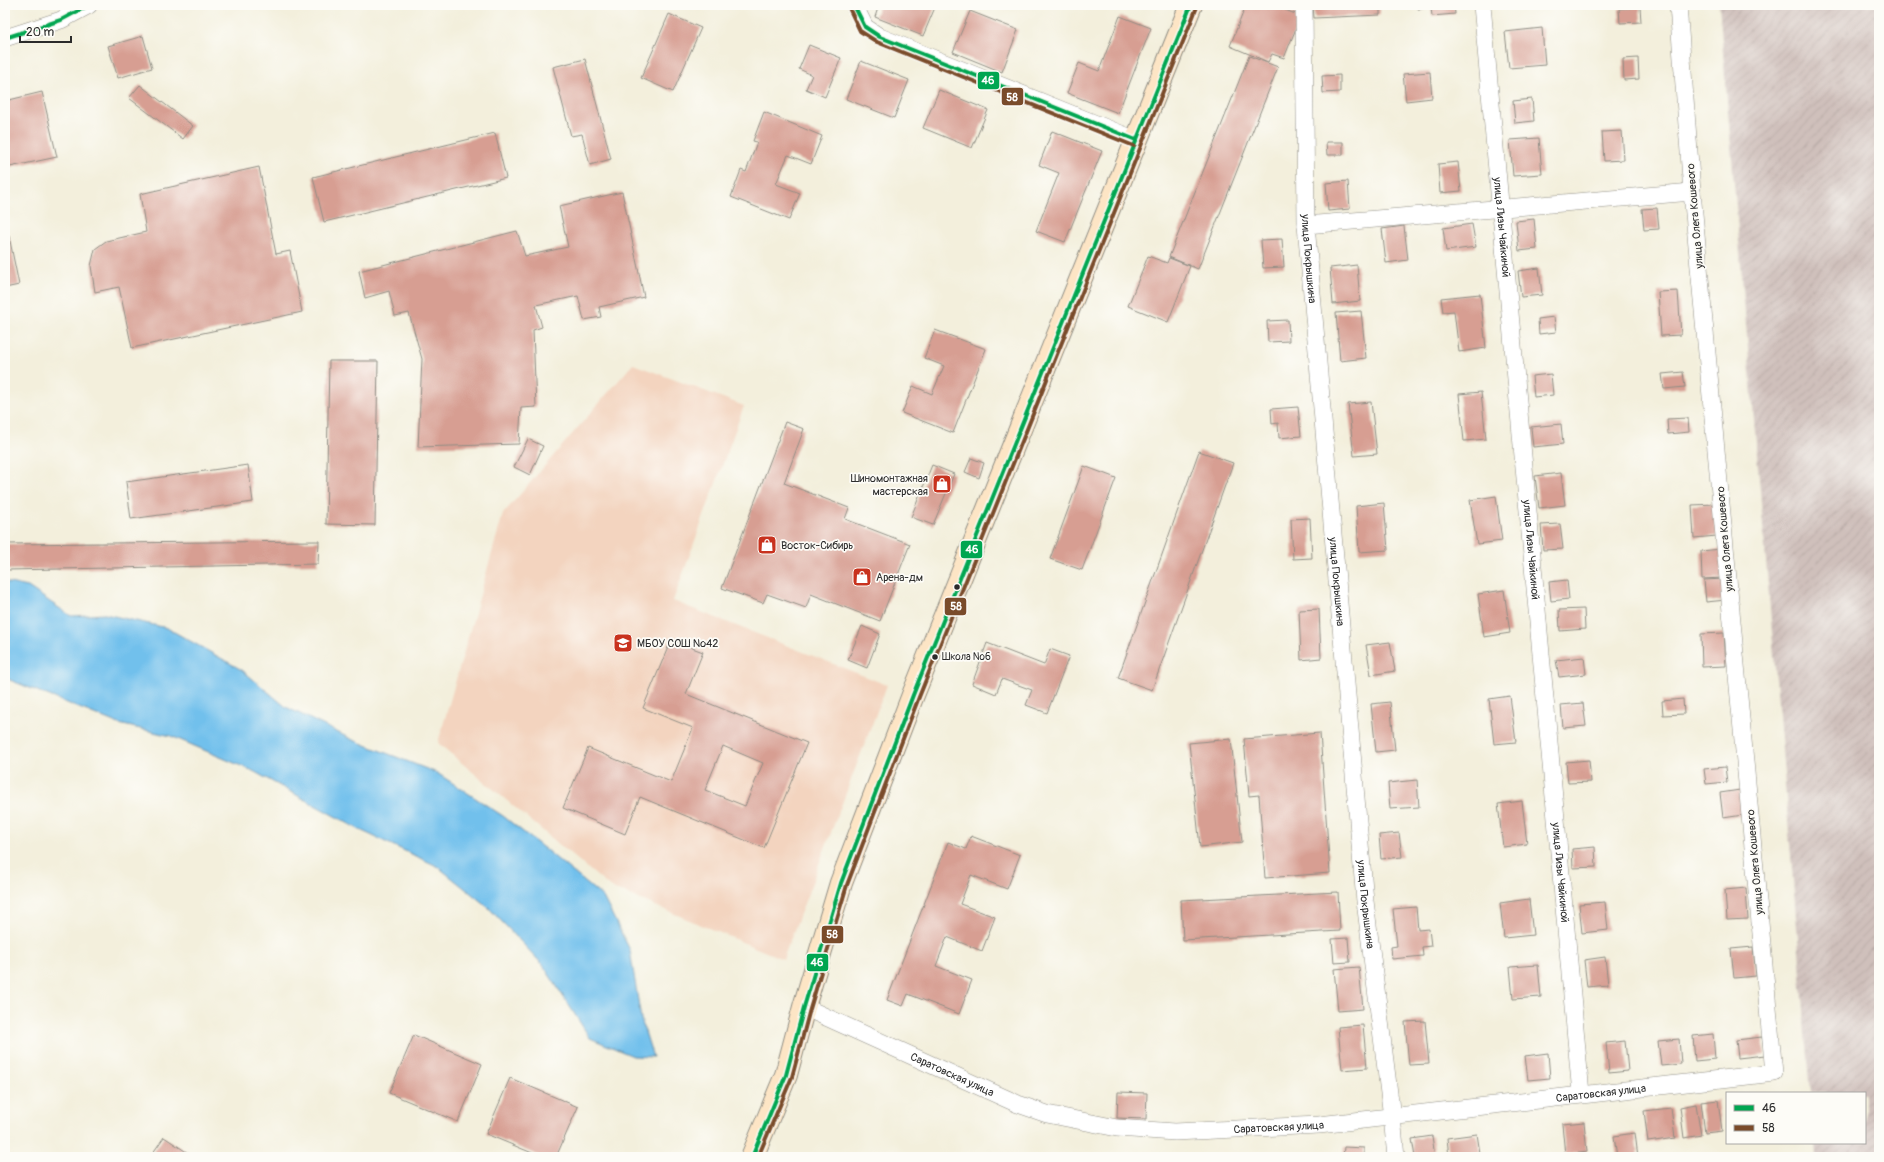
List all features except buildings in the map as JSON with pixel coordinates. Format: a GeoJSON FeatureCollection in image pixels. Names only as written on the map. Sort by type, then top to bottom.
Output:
{"type":"FeatureCollection","features":[{"type":"Feature","properties":{"kind":"street"},"geometry":{"type":"LineString","coordinates":[[5,38],[62,20],[89,5]]}},
{"type":"Feature","properties":{"kind":"street"},"geometry":{"type":"LineString","coordinates":[[854,5],[866,27],[880,37],[1136,140]]}},
{"type":"Feature","properties":{"kind":"street"},"geometry":{"type":"LineString","coordinates":[[752,1157],[786,1075],[804,1007],[841,883],[913,695],[1191,5]]}},
{"type":"Feature","properties":{"kind":"street","name":"улица Покрышкина"},"geometry":{"type":"LineString","coordinates":[[1304,5],[1306,225],[1365,901],[1396,1157]]}},
{"type":"Feature","properties":{"kind":"street","name":"улица Лизы Чайкиной"},"geometry":{"type":"LineString","coordinates":[[1482,5],[1581,1094]]}},
{"type":"Feature","properties":{"kind":"street","name":"улица Олега Кошевого"},"geometry":{"type":"LineString","coordinates":[[1678,5],[1692,192],[1774,1073]]}},
{"type":"Feature","properties":{"kind":"street"},"geometry":{"type":"LineString","coordinates":[[1306,225],[1692,192]]}},
{"type":"Feature","properties":{"kind":"street","name":"Саратовская улица"},"geometry":{"type":"LineString","coordinates":[[804,1007],[1018,1104],[1047,1114],[1110,1127],[1175,1132],[1319,1124],[1392,1117],[1581,1094],[1774,1073]]}},
{"type":"Feature","properties":{"kind":"shaded area"},"geometry":{"type":"Polygon","coordinates":[[[1719,5],[1879,5],[1879,1157],[1816,1157],[1815,1144],[1866,1144],[1866,1092],[1811,1092],[1719,5]]]}},
{"type":"Feature","properties":{"kind":"shaded area","name":"МБОУ СОШ №42"},"geometry":{"type":"Polygon","coordinates":[[[633,364],[744,406],[673,601],[887,685],[783,959],[610,887],[438,743],[503,514],[633,364]]]}},
{"type":"Feature","properties":{"kind":"water"},"geometry":{"type":"Polygon","coordinates":[[[5,582],[28,587],[71,616],[105,614],[167,628],[242,670],[286,707],[353,740],[437,773],[503,816],[603,897],[630,950],[641,1019],[653,1057],[633,1056],[590,1038],[543,965],[488,907],[437,866],[360,830],[253,771],[171,736],[119,724],[5,678],[5,582]]]}},
{"type":"Feature","properties":{"kind":"transit line","name":"46"},"geometry":{"type":"LineString","coordinates":[[5,38],[61,20],[89,5]]}},
{"type":"Feature","properties":{"kind":"transit line","name":"46"},"geometry":{"type":"LineString","coordinates":[[854,5],[865,27],[880,37],[1136,140]]}},
{"type":"Feature","properties":{"kind":"transit line","name":"46"},"geometry":{"type":"LineString","coordinates":[[752,1157],[786,1075],[804,1007],[841,883],[913,695],[1191,5]]}},
{"type":"Feature","properties":{"kind":"transit line","name":"58"},"geometry":{"type":"LineString","coordinates":[[758,1157],[792,1077],[810,1009],[847,885],[919,697],[1197,7]]}},
{"type":"Feature","properties":{"kind":"transit line","name":"58"},"geometry":{"type":"LineString","coordinates":[[849,8],[860,31],[877,42],[1134,146]]}},
{"type":"Feature","properties":{"kind":"place","name":"Шиномонтажная мастерская"},"geometry":{"type":"Point","coordinates":[942,484]}},
{"type":"Feature","properties":{"kind":"place","name":"Восток-Сибирь"},"geometry":{"type":"Point","coordinates":[767,545]}},
{"type":"Feature","properties":{"kind":"place","name":"Арена-дм"},"geometry":{"type":"Point","coordinates":[862,577]}},
{"type":"Feature","properties":{"kind":"place","name":"МБОУ СОШ №42"},"geometry":{"type":"Point","coordinates":[623,643]}},
{"type":"Feature","properties":{"kind":"place","name":"Школа №6"},"geometry":{"type":"Point","coordinates":[935,657]}}]}
